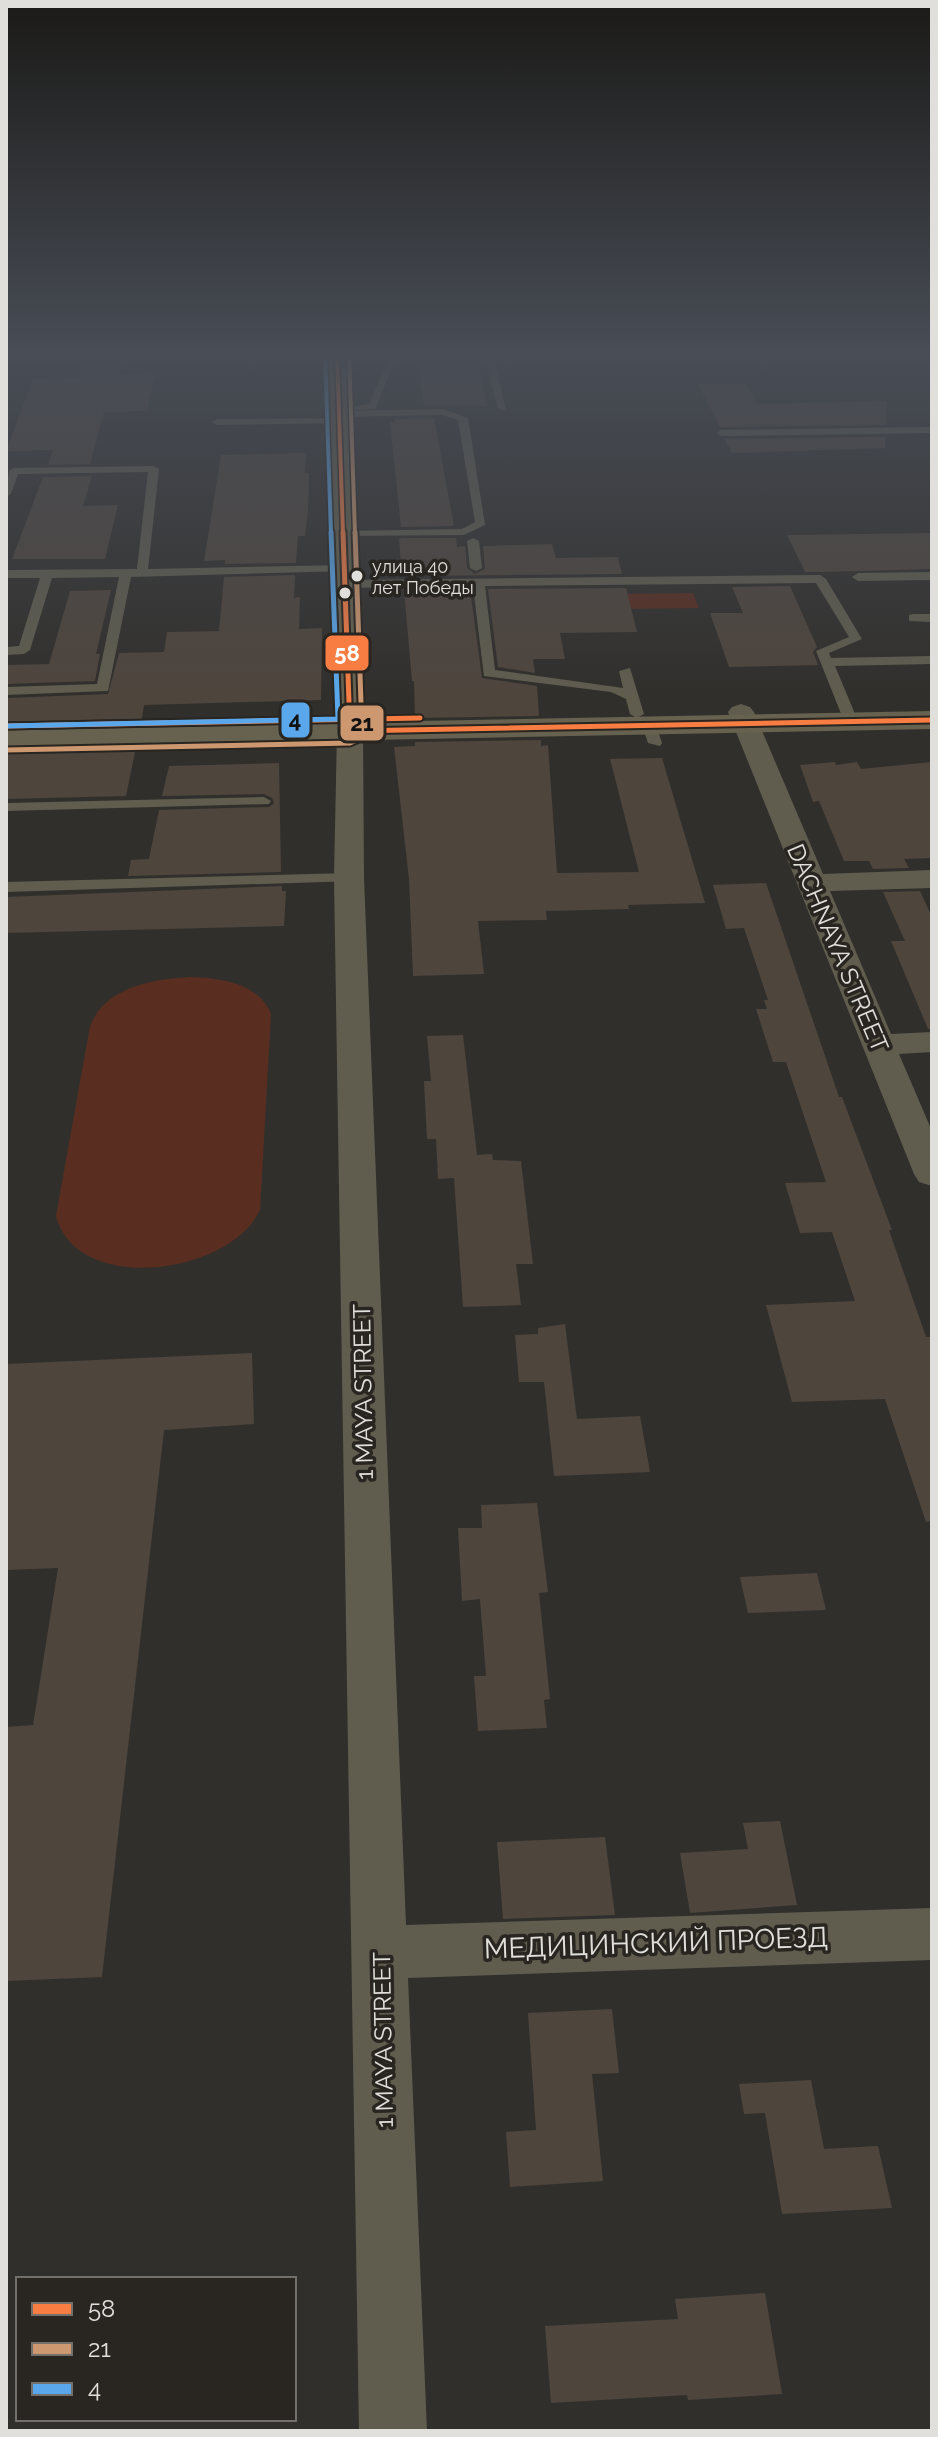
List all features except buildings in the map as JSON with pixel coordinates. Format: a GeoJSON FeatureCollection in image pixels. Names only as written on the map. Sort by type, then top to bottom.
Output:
{"type":"FeatureCollection","features":[{"type":"Feature","properties":{"kind":"main road","name":"1 MAYA STREET"},"geometry":{"type":"LineString","coordinates":[[341,467],[350,725]]}},
{"type":"Feature","properties":{"kind":"main road"},"geometry":{"type":"LineString","coordinates":[[849,716],[932,709]]}},
{"type":"Feature","properties":{"kind":"main road"},"geometry":{"type":"LineString","coordinates":[[6,738],[350,725],[743,717],[849,716],[932,720]]}},
{"type":"Feature","properties":{"kind":"main road"},"geometry":{"type":"LineString","coordinates":[[6,726],[350,725]]}},
{"type":"Feature","properties":{"kind":"street","name":"DACHNAYA STREET"},"geometry":{"type":"LineString","coordinates":[[743,717],[932,1174]]}},
{"type":"Feature","properties":{"kind":"street","name":"1 MAYA STREET"},"geometry":{"type":"LineString","coordinates":[[350,725],[349,878],[393,2431]]}},
{"type":"Feature","properties":{"kind":"street"},"geometry":{"type":"LineString","coordinates":[[810,883],[932,879]]}},
{"type":"Feature","properties":{"kind":"street"},"geometry":{"type":"LineString","coordinates":[[879,1045],[932,1042]]}},
{"type":"Feature","properties":{"kind":"street","name":"МЕДИЦИНСКИЙ ПРОЕЗД"},"geometry":{"type":"LineString","coordinates":[[381,1952],[932,1934]]}},
{"type":"Feature","properties":{"kind":"lane"},"geometry":{"type":"LineString","coordinates":[[344,534],[464,532],[481,523],[471,467]]}},
{"type":"Feature","properties":{"kind":"lane"},"geometry":{"type":"LineString","coordinates":[[6,494],[14,471],[154,469],[142,573]]}},
{"type":"Feature","properties":{"kind":"lane"},"geometry":{"type":"LineString","coordinates":[[473,541],[476,568]]}},
{"type":"Feature","properties":{"kind":"lane"},"geometry":{"type":"LineString","coordinates":[[6,691],[103,688],[126,573]]}},
{"type":"Feature","properties":{"kind":"lane"},"geometry":{"type":"LineString","coordinates":[[6,574],[346,576],[479,583],[820,579],[856,639],[822,651],[849,716]]}},
{"type":"Feature","properties":{"kind":"lane"},"geometry":{"type":"LineString","coordinates":[[6,651],[24,650],[47,575]]}},
{"type":"Feature","properties":{"kind":"lane"},"geometry":{"type":"LineString","coordinates":[[858,577],[932,576]]}},
{"type":"Feature","properties":{"kind":"lane"},"geometry":{"type":"LineString","coordinates":[[479,583],[489,673],[615,688],[643,719]]}},
{"type":"Feature","properties":{"kind":"lane"},"geometry":{"type":"LineString","coordinates":[[913,618],[932,618]]}},
{"type":"Feature","properties":{"kind":"lane"},"geometry":{"type":"LineString","coordinates":[[827,662],[932,660]]}},
{"type":"Feature","properties":{"kind":"lane"},"geometry":{"type":"LineString","coordinates":[[625,671],[643,719]]}},
{"type":"Feature","properties":{"kind":"lane"},"geometry":{"type":"LineString","coordinates":[[6,807],[264,801]]}},
{"type":"Feature","properties":{"kind":"lane"},"geometry":{"type":"LineString","coordinates":[[6,887],[349,878]]}},
{"type":"Feature","properties":{"kind":"shaded area"},"geometry":{"type":"Polygon","coordinates":[[[693,593],[699,608],[623,609],[619,594],[693,593]]]}},
{"type":"Feature","properties":{"kind":"shaded area"},"geometry":{"type":"Polygon","coordinates":[[[191,977],[226,981],[248,989],[258,995],[271,1014],[260,1210],[243,1232],[218,1250],[188,1262],[155,1267],[122,1266],[93,1258],[70,1241],[56,1216],[90,1026],[97,1013],[119,994],[146,983],[191,977]]]}},
{"type":"Feature","properties":{"kind":"transit line","name":"4"},"geometry":{"type":"LineString","coordinates":[[6,726],[338,719],[329,467]]}},
{"type":"Feature","properties":{"kind":"transit line","name":"58"},"geometry":{"type":"LineString","coordinates":[[341,467],[350,731],[932,720]]}},
{"type":"Feature","properties":{"kind":"transit line","name":"21"},"geometry":{"type":"LineString","coordinates":[[6,750],[350,743],[359,739],[362,731],[353,467]]}},
{"type":"Feature","properties":{"kind":"transit line","name":"58"},"geometry":{"type":"LineString","coordinates":[[6,726],[420,718]]}},
{"type":"Feature","properties":{"kind":"place","name":"улица 40 лет Победы"},"geometry":{"type":"Point","coordinates":[357,576]}}]}
